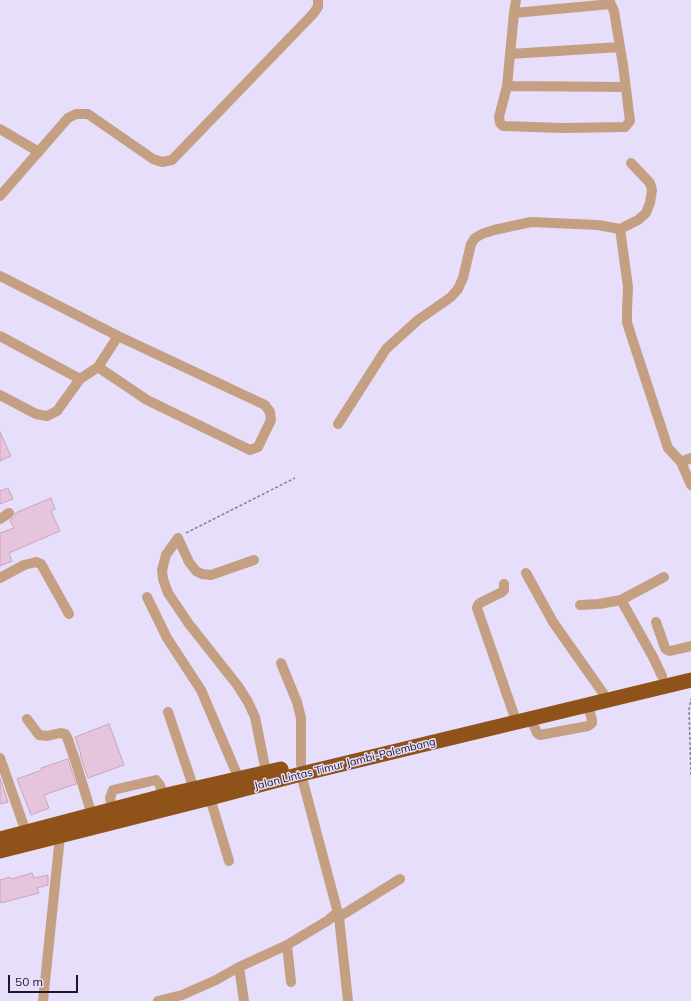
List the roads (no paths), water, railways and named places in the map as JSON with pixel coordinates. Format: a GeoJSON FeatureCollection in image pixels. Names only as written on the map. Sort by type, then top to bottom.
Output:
{"type":"FeatureCollection","features":[{"type":"Feature","properties":{"kind":"highway","name":"Jalan Lintas Timur Jambi-Palembang"},"geometry":{"type":"LineString","coordinates":[[0,839],[113,810],[210,798],[301,769],[439,733],[603,693],[691,669]]}},
{"type":"Feature","properties":{"kind":"highway","name":"Jalan Lintas Timur Jambi-Palembang"},"geometry":{"type":"LineString","coordinates":[[0,851],[60,836],[147,807],[163,796],[266,772],[301,769],[532,719],[691,680]]}},
{"type":"Feature","properties":{"kind":"street"},"geometry":{"type":"LineString","coordinates":[[0,196],[68,118],[76,114],[88,114],[153,159],[162,162],[172,160],[313,14],[318,7],[318,0]]}},
{"type":"Feature","properties":{"kind":"street"},"geometry":{"type":"LineString","coordinates":[[514,13],[610,2],[614,11],[620,47],[630,121],[628,124],[625,127],[563,128],[503,126],[499,120],[507,86],[514,13],[516,0]]}},
{"type":"Feature","properties":{"kind":"street"},"geometry":{"type":"LineString","coordinates":[[510,54],[620,47]]}},
{"type":"Feature","properties":{"kind":"street"},"geometry":{"type":"LineString","coordinates":[[507,86],[625,87]]}},
{"type":"Feature","properties":{"kind":"street"},"geometry":{"type":"LineString","coordinates":[[0,130],[39,152]]}},
{"type":"Feature","properties":{"kind":"street"},"geometry":{"type":"LineString","coordinates":[[338,424],[386,349],[418,320],[447,300],[458,289],[463,278],[471,244],[475,238],[482,234],[531,222],[598,225],[620,229],[638,220],[646,213],[650,203],[652,190],[650,183],[631,163]]}},
{"type":"Feature","properties":{"kind":"street"},"geometry":{"type":"LineString","coordinates":[[620,229],[628,287],[627,322],[668,448],[686,460],[691,485]]}},
{"type":"Feature","properties":{"kind":"street"},"geometry":{"type":"LineString","coordinates":[[0,276],[118,336],[265,405],[270,412],[270,420],[258,447],[250,450],[147,400],[98,367]]}},
{"type":"Feature","properties":{"kind":"street"},"geometry":{"type":"LineString","coordinates":[[0,336],[80,379]]}},
{"type":"Feature","properties":{"kind":"street"},"geometry":{"type":"LineString","coordinates":[[0,395],[36,414],[47,416],[57,411],[80,379],[98,367],[118,336]]}},
{"type":"Feature","properties":{"kind":"street"},"geometry":{"type":"LineString","coordinates":[[0,518],[9,513]]}},
{"type":"Feature","properties":{"kind":"street"},"geometry":{"type":"LineString","coordinates":[[254,560],[211,575],[202,574],[196,571],[189,562],[178,538],[166,555],[162,570],[163,579],[168,593],[189,624],[238,686],[248,702],[257,723],[266,772]]}},
{"type":"Feature","properties":{"kind":"street"},"geometry":{"type":"LineString","coordinates":[[0,578],[24,565],[36,562],[41,564],[69,614]]}},
{"type":"Feature","properties":{"kind":"street"},"geometry":{"type":"LineString","coordinates":[[526,573],[553,622],[603,693]]}},
{"type":"Feature","properties":{"kind":"street"},"geometry":{"type":"LineString","coordinates":[[580,606],[621,600],[664,578]]}},
{"type":"Feature","properties":{"kind":"street"},"geometry":{"type":"LineString","coordinates":[[504,584],[504,590],[502,592],[480,603],[477,608],[514,715]]}},
{"type":"Feature","properties":{"kind":"street"},"geometry":{"type":"LineString","coordinates":[[147,597],[166,638],[201,690],[239,779]]}},
{"type":"Feature","properties":{"kind":"street"},"geometry":{"type":"LineString","coordinates":[[621,600],[662,676]]}},
{"type":"Feature","properties":{"kind":"street"},"geometry":{"type":"LineString","coordinates":[[656,622],[667,650],[691,646]]}},
{"type":"Feature","properties":{"kind":"street"},"geometry":{"type":"LineString","coordinates":[[281,663],[297,702],[301,718],[301,769],[338,915],[348,1001]]}},
{"type":"Feature","properties":{"kind":"street"},"geometry":{"type":"LineString","coordinates":[[532,719],[540,735],[588,726],[592,723],[592,720],[588,705]]}},
{"type":"Feature","properties":{"kind":"street"},"geometry":{"type":"LineString","coordinates":[[168,712],[194,789]]}},
{"type":"Feature","properties":{"kind":"street"},"geometry":{"type":"LineString","coordinates":[[27,719],[39,734],[47,736],[60,733],[67,737],[76,760],[92,815]]}},
{"type":"Feature","properties":{"kind":"street"},"geometry":{"type":"LineString","coordinates":[[0,758],[26,832]]}},
{"type":"Feature","properties":{"kind":"street"},"geometry":{"type":"LineString","coordinates":[[113,810],[110,798],[113,790],[156,780],[160,785],[163,796]]}},
{"type":"Feature","properties":{"kind":"street"},"geometry":{"type":"LineString","coordinates":[[210,798],[230,861]]}},
{"type":"Feature","properties":{"kind":"street"},"geometry":{"type":"LineString","coordinates":[[43,1001],[60,836]]}},
{"type":"Feature","properties":{"kind":"street"},"geometry":{"type":"LineString","coordinates":[[158,1001],[183,998],[239,967],[287,945],[400,880]]}},
{"type":"Feature","properties":{"kind":"street"},"geometry":{"type":"LineString","coordinates":[[287,945],[291,982]]}},
{"type":"Feature","properties":{"kind":"street"},"geometry":{"type":"LineString","coordinates":[[239,967],[244,1001]]}}]}
